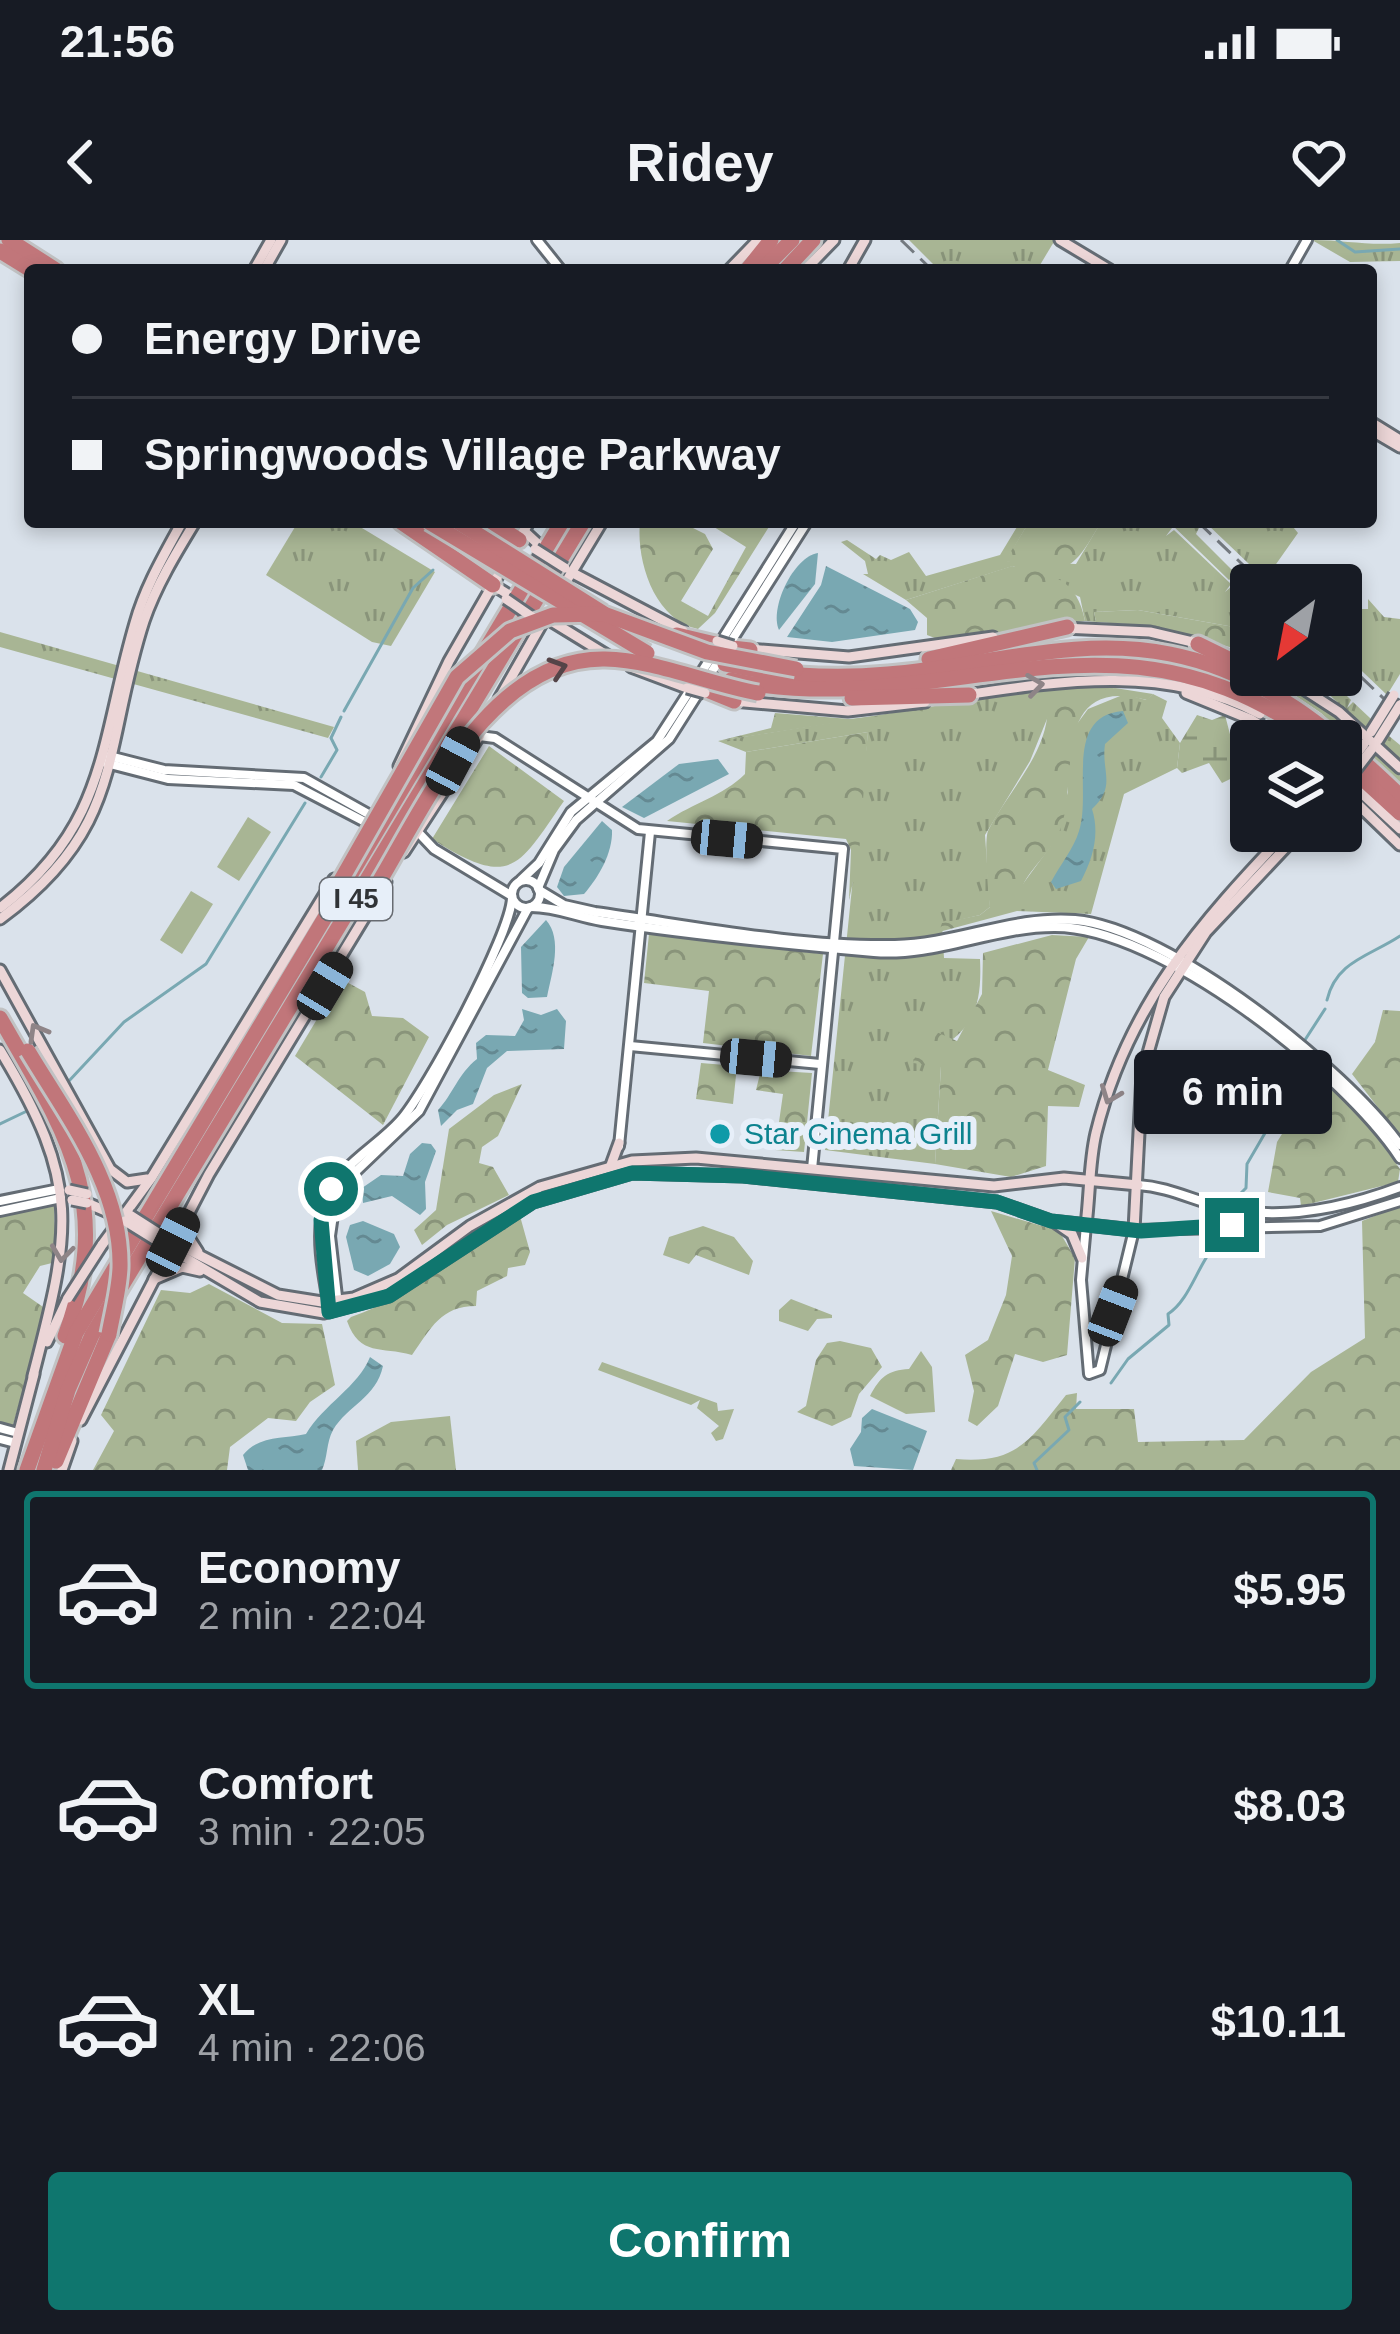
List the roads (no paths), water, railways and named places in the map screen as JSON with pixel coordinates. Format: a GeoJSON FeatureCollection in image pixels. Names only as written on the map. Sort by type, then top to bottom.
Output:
{"type":"FeatureCollection","features":[{"type":"Feature","properties":{"kind":"highway"},"geometry":{"type":"LineString","coordinates":[[9,240],[47,264]]}},
{"type":"Feature","properties":{"kind":"highway"},"geometry":{"type":"LineString","coordinates":[[749,264],[770,240]]}},
{"type":"Feature","properties":{"kind":"highway"},"geometry":{"type":"LineString","coordinates":[[773,264],[809,244]]}},
{"type":"Feature","properties":{"kind":"highway"},"geometry":{"type":"LineString","coordinates":[[409,528],[490,590]]}},
{"type":"Feature","properties":{"kind":"highway"},"geometry":{"type":"LineString","coordinates":[[438,528],[644,658],[714,659]]}},
{"type":"Feature","properties":{"kind":"highway"},"geometry":{"type":"LineString","coordinates":[[483,528],[521,537],[634,624],[714,659]]}},
{"type":"Feature","properties":{"kind":"highway","name":"I 45"},"geometry":{"type":"LineString","coordinates":[[49,1470],[68,1390],[92,1335],[556,528]]}},
{"type":"Feature","properties":{"kind":"highway","name":"I 45"},"geometry":{"type":"LineString","coordinates":[[27,1470],[51,1391],[85,1317],[589,528]]}},
{"type":"Feature","properties":{"kind":"highway"},"geometry":{"type":"LineString","coordinates":[[195,1151],[191,1132],[457,677],[510,631],[553,615],[604,614],[712,654],[796,669],[832,670],[1051,644],[1172,654],[1277,694],[1306,720]]}},
{"type":"Feature","properties":{"kind":"highway"},"geometry":{"type":"LineString","coordinates":[[929,658],[1067,627]]}},
{"type":"Feature","properties":{"kind":"highway"},"geometry":{"type":"LineString","coordinates":[[1198,644],[1230,657]]}},
{"type":"Feature","properties":{"kind":"highway"},"geometry":{"type":"LineString","coordinates":[[409,845],[508,660],[510,646]]}},
{"type":"Feature","properties":{"kind":"highway"},"geometry":{"type":"LineString","coordinates":[[713,681],[768,673],[845,676],[1069,649],[1119,649]]}},
{"type":"Feature","properties":{"kind":"highway"},"geometry":{"type":"LineString","coordinates":[[714,659],[713,681],[734,701]]}},
{"type":"Feature","properties":{"kind":"highway"},"geometry":{"type":"LineString","coordinates":[[713,681],[714,659]]}},
{"type":"Feature","properties":{"kind":"highway"},"geometry":{"type":"LineString","coordinates":[[195,1151],[243,1102],[482,722],[510,692],[544,671],[582,661],[617,660],[758,693],[838,698],[969,694]]}},
{"type":"Feature","properties":{"kind":"highway"},"geometry":{"type":"LineString","coordinates":[[713,681],[837,690],[1041,665],[1131,664],[1201,678],[1261,703],[1287,720]]}},
{"type":"Feature","properties":{"kind":"highway"},"geometry":{"type":"LineString","coordinates":[[838,698],[975,681],[1041,665]]}},
{"type":"Feature","properties":{"kind":"highway"},"geometry":{"type":"LineString","coordinates":[[324,902],[459,689],[473,678]]}},
{"type":"Feature","properties":{"kind":"highway"},"geometry":{"type":"LineString","coordinates":[[1294,696],[1317,720]]}},
{"type":"Feature","properties":{"kind":"highway"},"geometry":{"type":"LineString","coordinates":[[1362,768],[1400,796]]}},
{"type":"Feature","properties":{"kind":"highway"},"geometry":{"type":"LineString","coordinates":[[1362,771],[1400,813]]}},
{"type":"Feature","properties":{"kind":"highway"},"geometry":{"type":"LineString","coordinates":[[0,1003],[89,1153],[109,1199],[120,1269],[110,1334],[49,1470]]}},
{"type":"Feature","properties":{"kind":"highway"},"geometry":{"type":"LineString","coordinates":[[0,1018],[70,1141],[88,1219],[88,1252],[51,1391]]}},
{"type":"Feature","properties":{"kind":"main road"},"geometry":{"type":"LineString","coordinates":[[735,264],[758,240]]}},
{"type":"Feature","properties":{"kind":"main road"},"geometry":{"type":"LineString","coordinates":[[809,244],[834,240]]}},
{"type":"Feature","properties":{"kind":"main road"},"geometry":{"type":"LineString","coordinates":[[1060,240],[1100,264]]}},
{"type":"Feature","properties":{"kind":"main road"},"geometry":{"type":"LineString","coordinates":[[1071,240],[1110,264]]}},
{"type":"Feature","properties":{"kind":"main road"},"geometry":{"type":"LineString","coordinates":[[0,919],[69,854],[93,805],[110,760],[139,624],[179,528]]}},
{"type":"Feature","properties":{"kind":"main road"},"geometry":{"type":"LineString","coordinates":[[139,624],[192,528]]}},
{"type":"Feature","properties":{"kind":"main road"},"geometry":{"type":"LineString","coordinates":[[62,1470],[75,1431],[168,1243],[487,723],[590,528]]}},
{"type":"Feature","properties":{"kind":"main road"},"geometry":{"type":"LineString","coordinates":[[33,1376],[68,1298],[152,1177],[324,902],[521,537],[714,659]]}},
{"type":"Feature","properties":{"kind":"main road"},"geometry":{"type":"LineString","coordinates":[[556,625],[555,615],[573,586],[584,580]]}},
{"type":"Feature","properties":{"kind":"main road"},"geometry":{"type":"LineString","coordinates":[[490,590],[630,667],[714,659],[850,657],[1067,627],[1150,632],[1198,644]]}},
{"type":"Feature","properties":{"kind":"main road"},"geometry":{"type":"LineString","coordinates":[[734,701],[848,711],[1072,680],[1140,682],[1217,695],[1264,720]]}},
{"type":"Feature","properties":{"kind":"main road"},"geometry":{"type":"LineString","coordinates":[[1140,682],[1225,707],[1248,720]]}},
{"type":"Feature","properties":{"kind":"main road"},"geometry":{"type":"LineString","coordinates":[[1362,750],[1398,695]]}},
{"type":"Feature","properties":{"kind":"main road"},"geometry":{"type":"LineString","coordinates":[[1299,696],[1319,720]]}},
{"type":"Feature","properties":{"kind":"main road"},"geometry":{"type":"LineString","coordinates":[[1362,763],[1400,768]]}},
{"type":"Feature","properties":{"kind":"main road"},"geometry":{"type":"LineString","coordinates":[[1362,774],[1400,829]]}},
{"type":"Feature","properties":{"kind":"main road"},"geometry":{"type":"LineString","coordinates":[[1362,808],[1400,841]]}},
{"type":"Feature","properties":{"kind":"main road"},"geometry":{"type":"LineString","coordinates":[[1085,1225],[1105,1107],[1148,1003],[1270,852]]}},
{"type":"Feature","properties":{"kind":"main road"},"geometry":{"type":"LineString","coordinates":[[1051,1221],[1134,1230],[1142,1074],[1153,1023],[1177,963],[1281,852]]}},
{"type":"Feature","properties":{"kind":"main road"},"geometry":{"type":"LineString","coordinates":[[0,908],[20,898]]}},
{"type":"Feature","properties":{"kind":"main road"},"geometry":{"type":"LineString","coordinates":[[0,970],[110,1169],[127,1182],[152,1177]]}},
{"type":"Feature","properties":{"kind":"main road"},"geometry":{"type":"LineString","coordinates":[[0,1050],[39,1118],[65,1194],[61,1268],[9,1470]]}},
{"type":"Feature","properties":{"kind":"main road"},"geometry":{"type":"LineString","coordinates":[[619,1143],[620,1168]]}},
{"type":"Feature","properties":{"kind":"main road"},"geometry":{"type":"LineString","coordinates":[[154,1279],[182,1267],[282,1309],[333,1306],[398,1279],[470,1226],[540,1186],[696,1158],[812,1174]]}},
{"type":"Feature","properties":{"kind":"main road"},"geometry":{"type":"LineString","coordinates":[[620,1168],[997,1202],[1051,1221],[1072,1234],[1082,1258]]}},
{"type":"Feature","properties":{"kind":"main road"},"geometry":{"type":"LineString","coordinates":[[100,1200],[110,1169]]}},
{"type":"Feature","properties":{"kind":"main road"},"geometry":{"type":"LineString","coordinates":[[794,1182],[830,1170],[994,1186],[1090,1180],[1138,1185]]}},
{"type":"Feature","properties":{"kind":"main road"},"geometry":{"type":"LineString","coordinates":[[65,1194],[115,1205],[125,1217]]}},
{"type":"Feature","properties":{"kind":"main road"},"geometry":{"type":"LineString","coordinates":[[100,1200],[220,1280]]}},
{"type":"Feature","properties":{"kind":"main road"},"geometry":{"type":"LineString","coordinates":[[191,1208],[189,1238],[210,1264]]}},
{"type":"Feature","properties":{"kind":"main road"},"geometry":{"type":"LineString","coordinates":[[168,1243],[278,1295],[333,1306]]}},
{"type":"Feature","properties":{"kind":"street"},"geometry":{"type":"LineString","coordinates":[[537,240],[555,264]]}},
{"type":"Feature","properties":{"kind":"street"},"geometry":{"type":"LineString","coordinates":[[333,1306],[321,1220],[331,1189],[412,1105],[506,929],[520,881],[590,801],[665,737],[797,528]]}},
{"type":"Feature","properties":{"kind":"street"},"geometry":{"type":"LineString","coordinates":[[487,723],[495,738]]}},
{"type":"Feature","properties":{"kind":"street"},"geometry":{"type":"LineString","coordinates":[[479,736],[495,738],[590,801],[650,832],[843,849],[812,1174]]}},
{"type":"Feature","properties":{"kind":"street"},"geometry":{"type":"LineString","coordinates":[[110,760],[164,774],[304,778],[369,819]]}},
{"type":"Feature","properties":{"kind":"street"},"geometry":{"type":"LineString","coordinates":[[333,1306],[330,1236],[335,1201],[352,1175],[419,1111],[530,907],[563,835],[590,801]]}},
{"type":"Feature","properties":{"kind":"street"},"geometry":{"type":"LineString","coordinates":[[417,831],[434,850]]}},
{"type":"Feature","properties":{"kind":"street"},"geometry":{"type":"LineString","coordinates":[[620,1168],[650,832]]}},
{"type":"Feature","properties":{"kind":"street"},"geometry":{"type":"LineString","coordinates":[[409,845],[434,850],[530,907],[642,922],[834,944],[923,946],[1053,927],[1107,933],[1177,963],[1291,1039],[1400,1145]]}},
{"type":"Feature","properties":{"kind":"street"},"geometry":{"type":"LineString","coordinates":[[482,877],[520,881],[564,905],[642,922]]}},
{"type":"Feature","properties":{"kind":"street"},"geometry":{"type":"LineString","coordinates":[[630,1046],[820,1064]]}},
{"type":"Feature","properties":{"kind":"street"},"geometry":{"type":"LineString","coordinates":[[1310,1054],[1400,1158]]}},
{"type":"Feature","properties":{"kind":"street"},"geometry":{"type":"LineString","coordinates":[[619,1143],[622,1129]]}},
{"type":"Feature","properties":{"kind":"street"},"geometry":{"type":"LineString","coordinates":[[1138,1185],[1171,1189],[1243,1210],[1328,1208],[1400,1187]]}},
{"type":"Feature","properties":{"kind":"street"},"geometry":{"type":"LineString","coordinates":[[0,1201],[65,1194]]}},
{"type":"Feature","properties":{"kind":"street"},"geometry":{"type":"LineString","coordinates":[[0,1211],[65,1194]]}},
{"type":"Feature","properties":{"kind":"street"},"geometry":{"type":"LineString","coordinates":[[1085,1225],[1082,1258],[1089,1374],[1100,1370],[1134,1230],[1330,1223],[1400,1201]]}},
{"type":"Feature","properties":{"kind":"street"},"geometry":{"type":"LineString","coordinates":[[1328,1208],[1330,1223]]}},
{"type":"Feature","properties":{"kind":"street"},"geometry":{"type":"LineString","coordinates":[[0,1428],[17,1438]]}},
{"type":"Feature","properties":{"kind":"street"},"geometry":{"type":"LineString","coordinates":[[0,1438],[17,1438]]}},
{"type":"Feature","properties":{"kind":"water"},"geometry":{"type":"Polygon","coordinates":[[[818,553],[815,584],[779,630],[777,610],[785,585],[800,564],[818,553]]]}},
{"type":"Feature","properties":{"kind":"water"},"geometry":{"type":"Polygon","coordinates":[[[826,566],[910,609],[918,622],[915,630],[832,642],[787,637],[821,585],[826,566]]]}},
{"type":"Feature","properties":{"kind":"water"},"geometry":{"type":"Polygon","coordinates":[[[1123,711],[1128,723],[1105,744],[1106,786],[1092,809],[1095,837],[1089,864],[1081,881],[1056,889],[1051,882],[1079,831],[1086,741],[1104,716],[1123,711]]]}},
{"type":"Feature","properties":{"kind":"water"},"geometry":{"type":"Polygon","coordinates":[[[718,759],[729,774],[644,818],[622,807],[679,764],[718,759]]]}},
{"type":"Feature","properties":{"kind":"water"},"geometry":{"type":"Polygon","coordinates":[[[602,821],[612,830],[604,865],[584,894],[564,896],[557,887],[564,867],[602,821]]]}},
{"type":"Feature","properties":{"kind":"water"},"geometry":{"type":"Polygon","coordinates":[[[546,920],[555,946],[547,997],[528,998],[522,993],[521,947],[546,920]]]}},
{"type":"Feature","properties":{"kind":"water"},"geometry":{"type":"Polygon","coordinates":[[[522,1009],[541,1015],[557,1009],[566,1021],[564,1049],[507,1051],[487,1068],[473,1104],[457,1110],[441,1126],[438,1110],[477,1059],[476,1043],[486,1035],[515,1036],[524,1020],[522,1009]]]}},
{"type":"Feature","properties":{"kind":"water"},"geometry":{"type":"Polygon","coordinates":[[[422,1143],[436,1151],[425,1182],[426,1209],[420,1215],[392,1196],[363,1203],[362,1188],[381,1175],[403,1176],[410,1154],[422,1143]]]}},
{"type":"Feature","properties":{"kind":"water"},"geometry":{"type":"Polygon","coordinates":[[[363,1221],[394,1234],[400,1247],[390,1264],[368,1276],[354,1270],[346,1237],[350,1225],[363,1221]]]}},
{"type":"Feature","properties":{"kind":"water"},"geometry":{"type":"Polygon","coordinates":[[[370,1357],[383,1366],[379,1377],[333,1430],[322,1470],[248,1470],[243,1455],[249,1449],[264,1441],[306,1434],[370,1357]]]}},
{"type":"Feature","properties":{"kind":"water"},"geometry":{"type":"Polygon","coordinates":[[[872,1409],[927,1431],[913,1470],[854,1466],[850,1449],[861,1432],[862,1418],[872,1409]]]}},
{"type":"Feature","properties":{"kind":"waterway"},"geometry":{"type":"LineString","coordinates":[[1337,240],[1355,252],[1400,249]]}},
{"type":"Feature","properties":{"kind":"waterway"},"geometry":{"type":"LineString","coordinates":[[1382,442],[1400,453]]}},
{"type":"Feature","properties":{"kind":"waterway"},"geometry":{"type":"LineString","coordinates":[[344,711],[413,588],[433,570]]}},
{"type":"Feature","properties":{"kind":"waterway"},"geometry":{"type":"LineString","coordinates":[[321,777],[337,750],[331,738],[341,717]]}},
{"type":"Feature","properties":{"kind":"waterway"},"geometry":{"type":"LineString","coordinates":[[68,1082],[124,1022],[206,964],[305,803]]}},
{"type":"Feature","properties":{"kind":"waterway"},"geometry":{"type":"LineString","coordinates":[[1327,1000],[1346,968],[1400,936]]}},
{"type":"Feature","properties":{"kind":"waterway"},"geometry":{"type":"LineString","coordinates":[[1303,1043],[1325,1009]]}},
{"type":"Feature","properties":{"kind":"waterway"},"geometry":{"type":"LineString","coordinates":[[1230,1223],[1232,1202],[1246,1188],[1247,1164],[1279,1109],[1283,1071],[1297,1050]]}},
{"type":"Feature","properties":{"kind":"waterway"},"geometry":{"type":"LineString","coordinates":[[0,1124],[27,1111]]}},
{"type":"Feature","properties":{"kind":"waterway"},"geometry":{"type":"LineString","coordinates":[[1111,1383],[1128,1359],[1169,1325],[1168,1314],[1228,1233]]}},
{"type":"Feature","properties":{"kind":"waterway"},"geometry":{"type":"LineString","coordinates":[[1037,1470],[1034,1463],[1069,1430],[1065,1417],[1080,1402]]}},
{"type":"Feature","properties":{"kind":"railway"},"geometry":{"type":"LineString","coordinates":[[901,240],[926,264]]}},
{"type":"Feature","properties":{"kind":"railway"},"geometry":{"type":"LineString","coordinates":[[1204,528],[1242,564]]}},
{"type":"Feature","properties":{"kind":"railway"},"geometry":{"type":"LineString","coordinates":[[1362,678],[1400,714]]}},
{"type":"Feature","properties":{"kind":"place","name":"Star Cinema Grill"},"geometry":{"type":"Point","coordinates":[720,1134]}}]}
